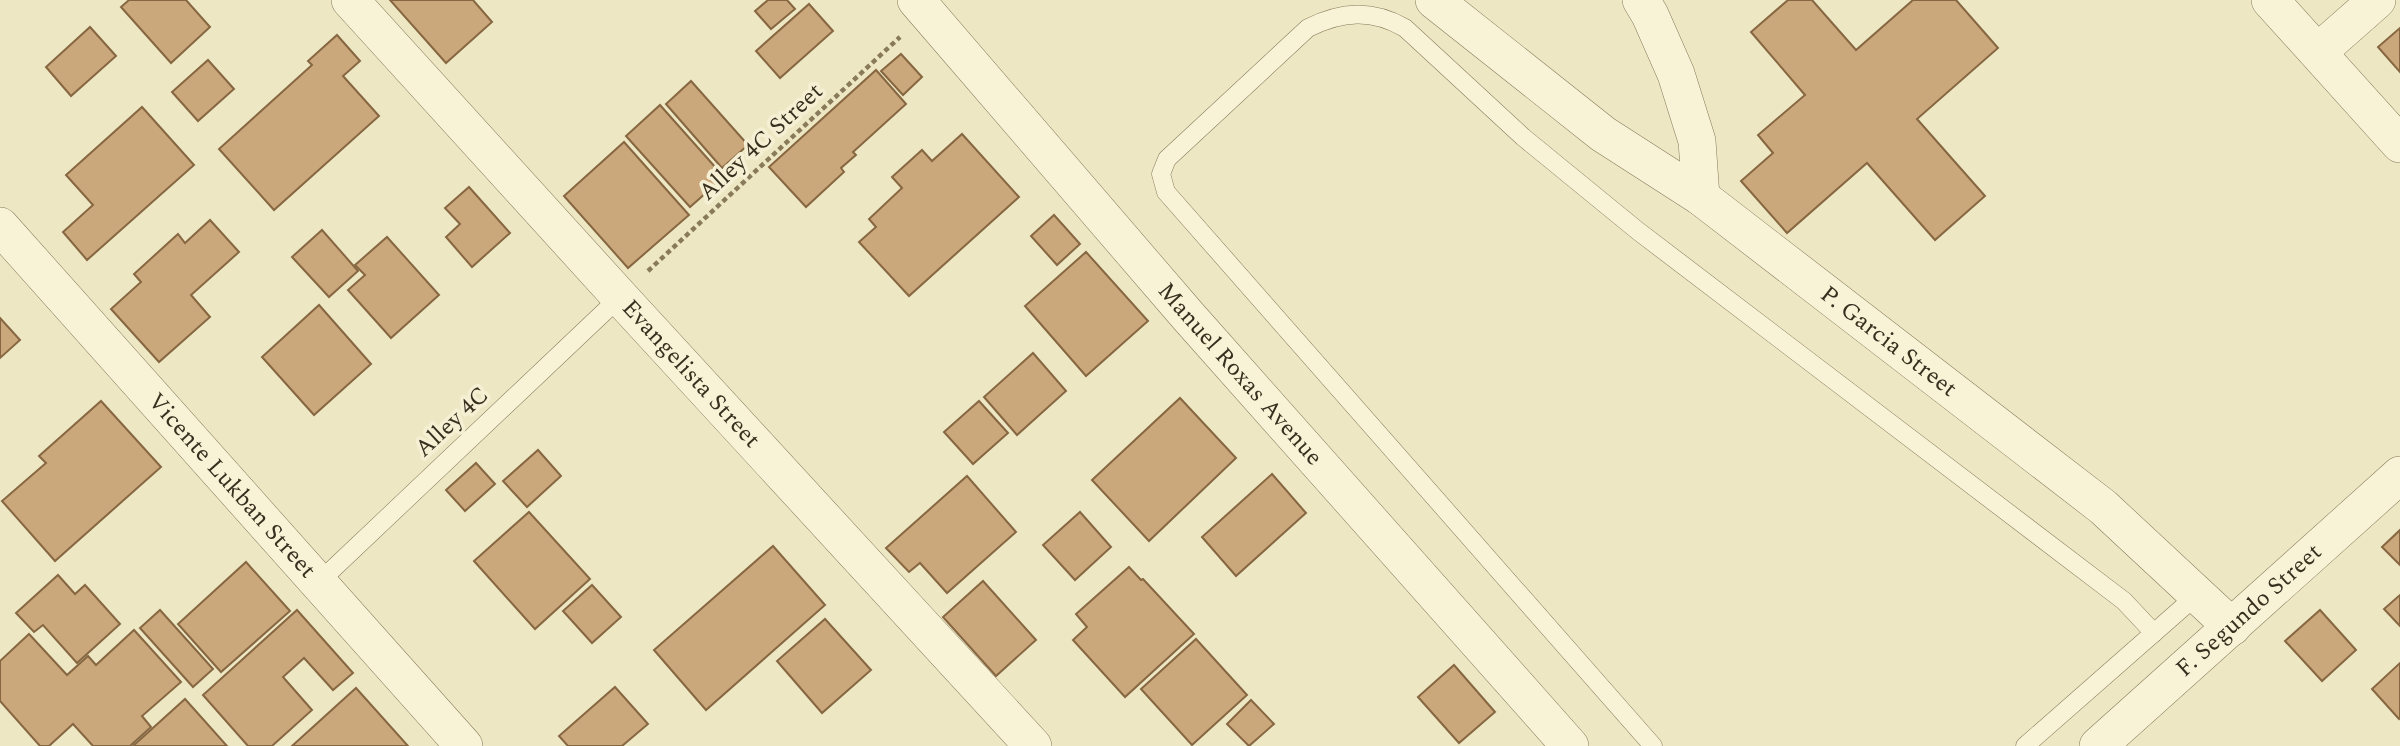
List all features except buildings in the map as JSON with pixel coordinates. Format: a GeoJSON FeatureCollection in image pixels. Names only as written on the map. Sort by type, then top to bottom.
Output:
{"type":"FeatureCollection","features":[{"type":"Feature","properties":{"kind":"street","name":"Evangelista Street"},"geometry":{"type":"LineString","coordinates":[[350,0],[1033,746]]}},
{"type":"Feature","properties":{"kind":"street","name":"P. Garcia Street"},"geometry":{"type":"LineString","coordinates":[[1434,0],[1603,134],[1701,197],[2103,508],[2232,627]]}},
{"type":"Feature","properties":{"kind":"street"},"geometry":{"type":"LineString","coordinates":[[1640,0],[1650,15],[1676,74],[1697,141],[1701,197]]}},
{"type":"Feature","properties":{"kind":"street"},"geometry":{"type":"LineString","coordinates":[[2270,0],[2400,144]]}},
{"type":"Feature","properties":{"kind":"street"},"geometry":{"type":"LineString","coordinates":[[2318,52],[2377,0]]}},
{"type":"Feature","properties":{"kind":"street","name":"Manuel Roxas Avenue"},"geometry":{"type":"LineString","coordinates":[[921,6],[1188,317],[1570,746]]}},
{"type":"Feature","properties":{"kind":"street","name":"Vicente Lukban Street"},"geometry":{"type":"LineString","coordinates":[[0,226],[464,746]]}},
{"type":"Feature","properties":{"kind":"street","name":"F. Segundo Street"},"geometry":{"type":"LineString","coordinates":[[2098,746],[2400,475]]}},
{"type":"Feature","properties":{"kind":"lane"},"geometry":{"type":"LineString","coordinates":[[1653,746],[1166,192],[1161,174],[1167,159],[1308,28],[1329,18],[1360,14],[1388,18],[1405,28],[1523,137],[1638,231],[2124,601],[2154,633]]}},
{"type":"Feature","properties":{"kind":"lane","name":"Alley 4C"},"geometry":{"type":"LineString","coordinates":[[318,583],[620,297]]}},
{"type":"Feature","properties":{"kind":"lane"},"geometry":{"type":"LineString","coordinates":[[2025,746],[2197,596]]}},
{"type":"Feature","properties":{"kind":"path","name":"Alley 4C Street"},"geometry":{"type":"LineString","coordinates":[[620,297],[921,6]]}}]}
